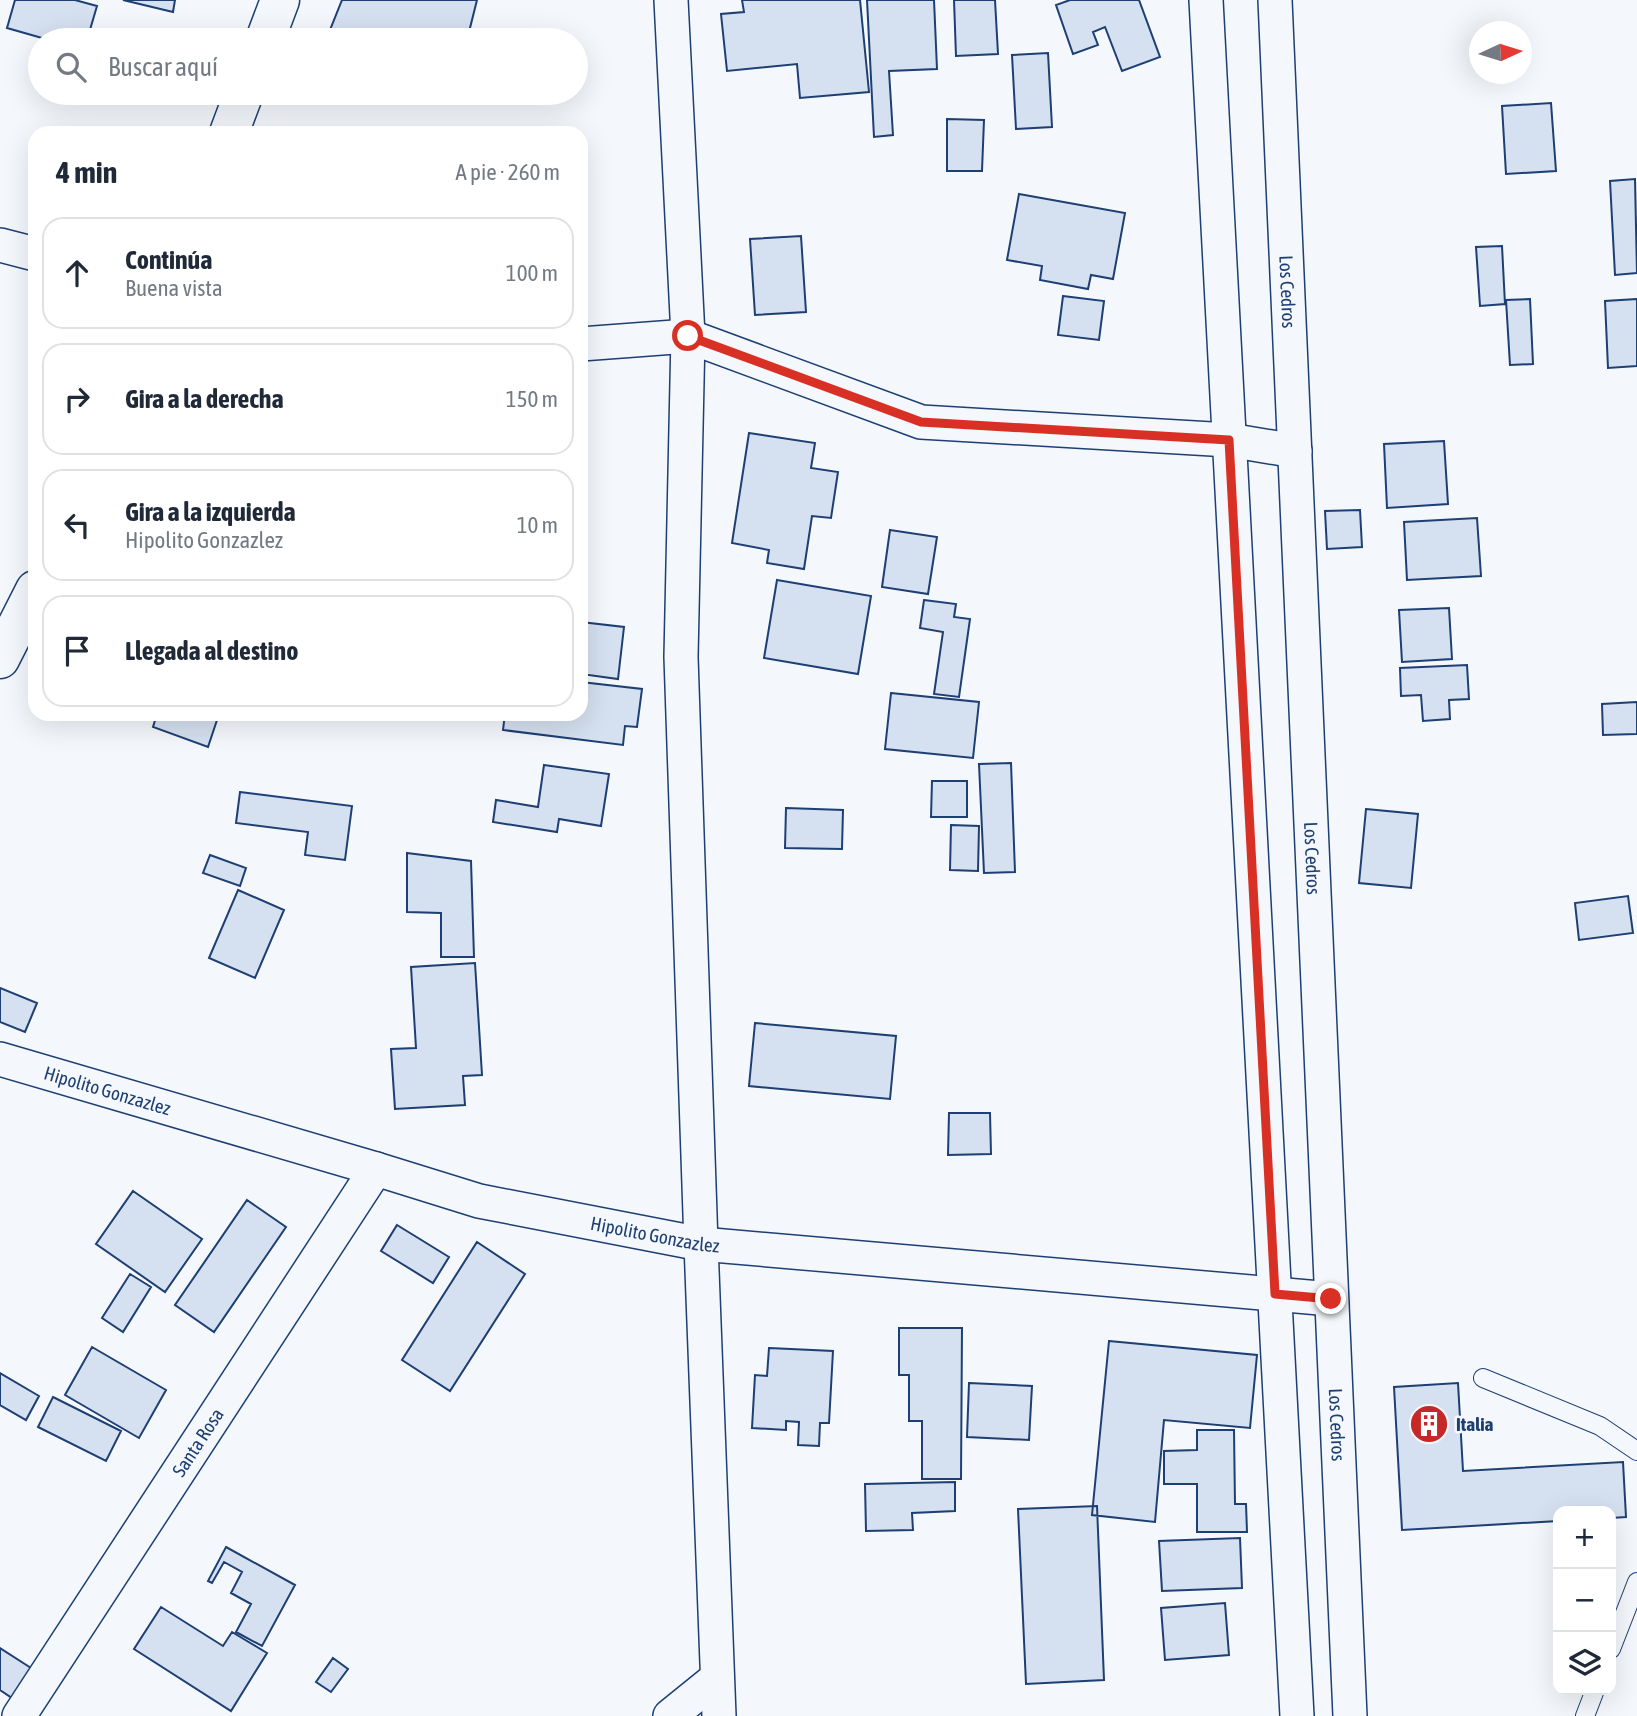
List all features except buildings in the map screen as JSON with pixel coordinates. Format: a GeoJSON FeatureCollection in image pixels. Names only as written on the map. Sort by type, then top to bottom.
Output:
{"type":"FeatureCollection","features":[{"type":"Feature","properties":{"kind":"main road"},"geometry":{"type":"LineString","coordinates":[[270,28],[280,0]]}},
{"type":"Feature","properties":{"kind":"main road"},"geometry":{"type":"LineString","coordinates":[[232,126],[240,105]]}},
{"type":"Feature","properties":{"kind":"main road"},"geometry":{"type":"LineString","coordinates":[[0,659],[28,604]]}},
{"type":"Feature","properties":{"kind":"street"},"geometry":{"type":"LineString","coordinates":[[671,0],[688,336],[681,657],[719,1716]]}},
{"type":"Feature","properties":{"kind":"street"},"geometry":{"type":"LineString","coordinates":[[1206,0],[1297,1716]]}},
{"type":"Feature","properties":{"kind":"street","name":"Los Cedros"},"geometry":{"type":"LineString","coordinates":[[1275,0],[1350,1716]]}},
{"type":"Feature","properties":{"kind":"street"},"geometry":{"type":"LineString","coordinates":[[0,245],[28,252]]}},
{"type":"Feature","properties":{"kind":"street"},"geometry":{"type":"LineString","coordinates":[[588,343],[688,336],[921,422],[1229,440],[1295,451]]}},
{"type":"Feature","properties":{"kind":"street","name":"Hipolito Gonzazlez"},"geometry":{"type":"LineString","coordinates":[[0,1059],[479,1201],[701,1244],[1331,1299]]}},
{"type":"Feature","properties":{"kind":"street","name":"Santa Rosa"},"geometry":{"type":"LineString","coordinates":[[19,1716],[376,1169]]}},
{"type":"Feature","properties":{"kind":"street"},"geometry":{"type":"LineString","coordinates":[[670,1716],[717,1678]]}},
{"type":"Feature","properties":{"kind":"lane"},"geometry":{"type":"LineString","coordinates":[[1483,1378],[1600,1426],[1637,1451]]}},
{"type":"Feature","properties":{"kind":"lane"},"geometry":{"type":"LineString","coordinates":[[1616,1636],[1637,1582]]}},
{"type":"Feature","properties":{"kind":"lane"},"geometry":{"type":"LineString","coordinates":[[1584,1716],[1593,1695]]}},
{"type":"Feature","properties":{"kind":"place","name":"Italia"},"geometry":{"type":"Point","coordinates":[1429,1424]}},
{"type":"Feature","properties":{"kind":"route"},"geometry":{"type":"LineString","coordinates":[[688,336],[921,422],[1229,440],[1275,1294],[1331,1299]]}}]}
